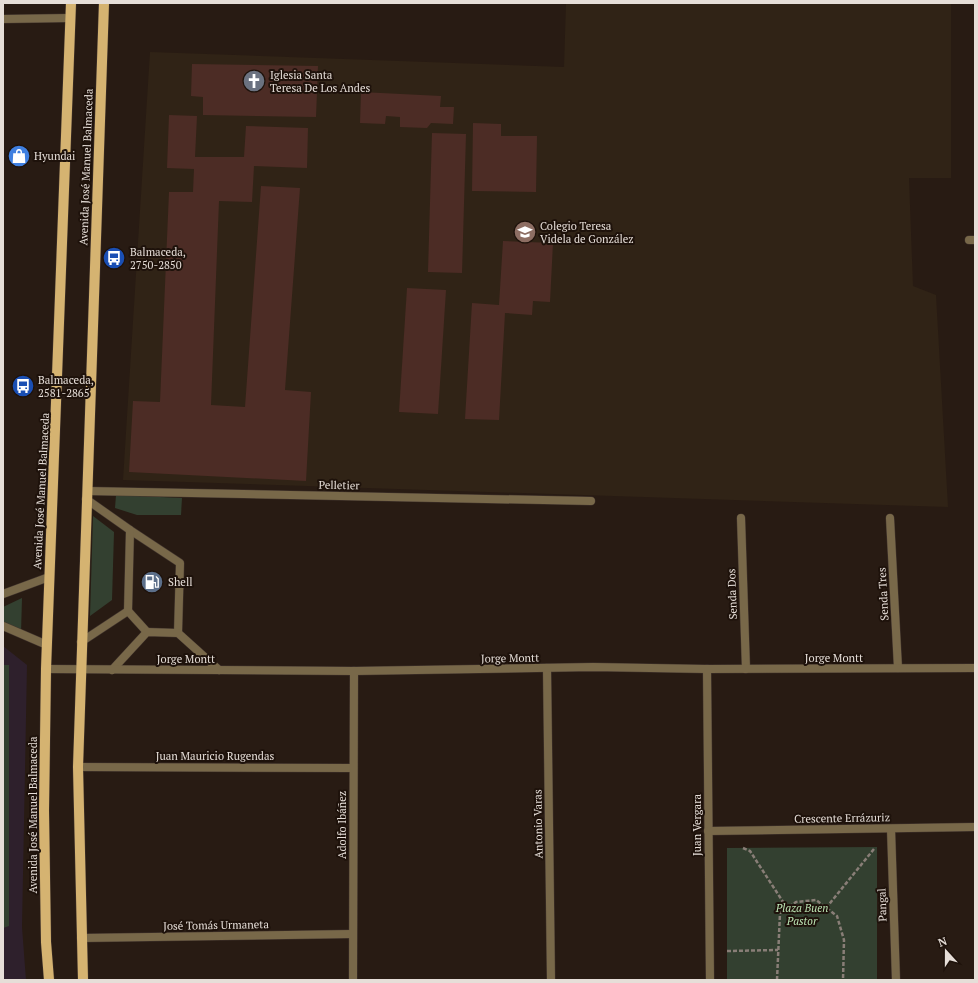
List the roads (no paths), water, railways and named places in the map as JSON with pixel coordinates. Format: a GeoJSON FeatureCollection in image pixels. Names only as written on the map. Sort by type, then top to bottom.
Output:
{"type":"FeatureCollection","features":[{"type":"Feature","properties":{"kind":"main road","name":"Avenida José Manuel Balmaceda"},"geometry":{"type":"LineString","coordinates":[[49,980],[46,942],[44,811],[46,669],[71,3]]}},
{"type":"Feature","properties":{"kind":"main road","name":"Avenida José Manuel Balmaceda"},"geometry":{"type":"LineString","coordinates":[[83,980],[78,767],[80,670],[104,3]]}},
{"type":"Feature","properties":{"kind":"street"},"geometry":{"type":"LineString","coordinates":[[3,19],[70,18]]}},
{"type":"Feature","properties":{"kind":"street"},"geometry":{"type":"LineString","coordinates":[[86,495],[130,530],[180,563],[178,633]]}},
{"type":"Feature","properties":{"kind":"street","name":"Pelletier"},"geometry":{"type":"LineString","coordinates":[[86,495],[591,501]]}},
{"type":"Feature","properties":{"kind":"street","name":"Senda Dos"},"geometry":{"type":"LineString","coordinates":[[741,518],[746,669]]}},
{"type":"Feature","properties":{"kind":"street","name":"Senda Tres"},"geometry":{"type":"LineString","coordinates":[[890,518],[898,668]]}},
{"type":"Feature","properties":{"kind":"street"},"geometry":{"type":"LineString","coordinates":[[130,530],[128,611],[147,632],[178,633],[219,670]]}},
{"type":"Feature","properties":{"kind":"street"},"geometry":{"type":"LineString","coordinates":[[3,594],[49,578]]}},
{"type":"Feature","properties":{"kind":"street"},"geometry":{"type":"LineString","coordinates":[[81,642],[128,611]]}},
{"type":"Feature","properties":{"kind":"street"},"geometry":{"type":"LineString","coordinates":[[3,626],[47,645]]}},
{"type":"Feature","properties":{"kind":"street"},"geometry":{"type":"LineString","coordinates":[[112,670],[147,632]]}},
{"type":"Feature","properties":{"kind":"street","name":"Jorge Montt"},"geometry":{"type":"LineString","coordinates":[[46,669],[354,671],[547,668],[975,668]]}},
{"type":"Feature","properties":{"kind":"street","name":"Antonio Varas"},"geometry":{"type":"LineString","coordinates":[[547,668],[551,980]]}},
{"type":"Feature","properties":{"kind":"street","name":"Juan Vergara"},"geometry":{"type":"LineString","coordinates":[[707,669],[710,980]]}},
{"type":"Feature","properties":{"kind":"street","name":"Adolfo Ibáñez"},"geometry":{"type":"LineString","coordinates":[[353,980],[354,671]]}},
{"type":"Feature","properties":{"kind":"street","name":"Juan Mauricio Rugendas"},"geometry":{"type":"LineString","coordinates":[[78,767],[353,768]]}},
{"type":"Feature","properties":{"kind":"street","name":"Crescente Errázuriz"},"geometry":{"type":"LineString","coordinates":[[708,831],[975,827]]}},
{"type":"Feature","properties":{"kind":"street","name":"Pangal"},"geometry":{"type":"LineString","coordinates":[[891,829],[896,980]]}},
{"type":"Feature","properties":{"kind":"street","name":"José Tomás Urmaneta"},"geometry":{"type":"LineString","coordinates":[[81,938],[352,934]]}},
{"type":"Feature","properties":{"kind":"place","name":"Iglesia Santa Teresa De Los Andes"},"geometry":{"type":"Point","coordinates":[254,81]}},
{"type":"Feature","properties":{"kind":"place","name":"Hyundai"},"geometry":{"type":"Point","coordinates":[19,156]}},
{"type":"Feature","properties":{"kind":"place","name":"Colegio Teresa Videla de González"},"geometry":{"type":"Point","coordinates":[525,232]}},
{"type":"Feature","properties":{"kind":"place","name":"Balmaceda, 2750-2850"},"geometry":{"type":"Point","coordinates":[114,258]}},
{"type":"Feature","properties":{"kind":"place","name":"Balmaceda, 2581-2865"},"geometry":{"type":"Point","coordinates":[23,386]}},
{"type":"Feature","properties":{"kind":"place","name":"Shell"},"geometry":{"type":"Point","coordinates":[152,582]}},
{"type":"Feature","properties":{"kind":"park label","name":"Plaza Buen Pastor"},"geometry":{"type":"Point","coordinates":[802,914]}}]}
